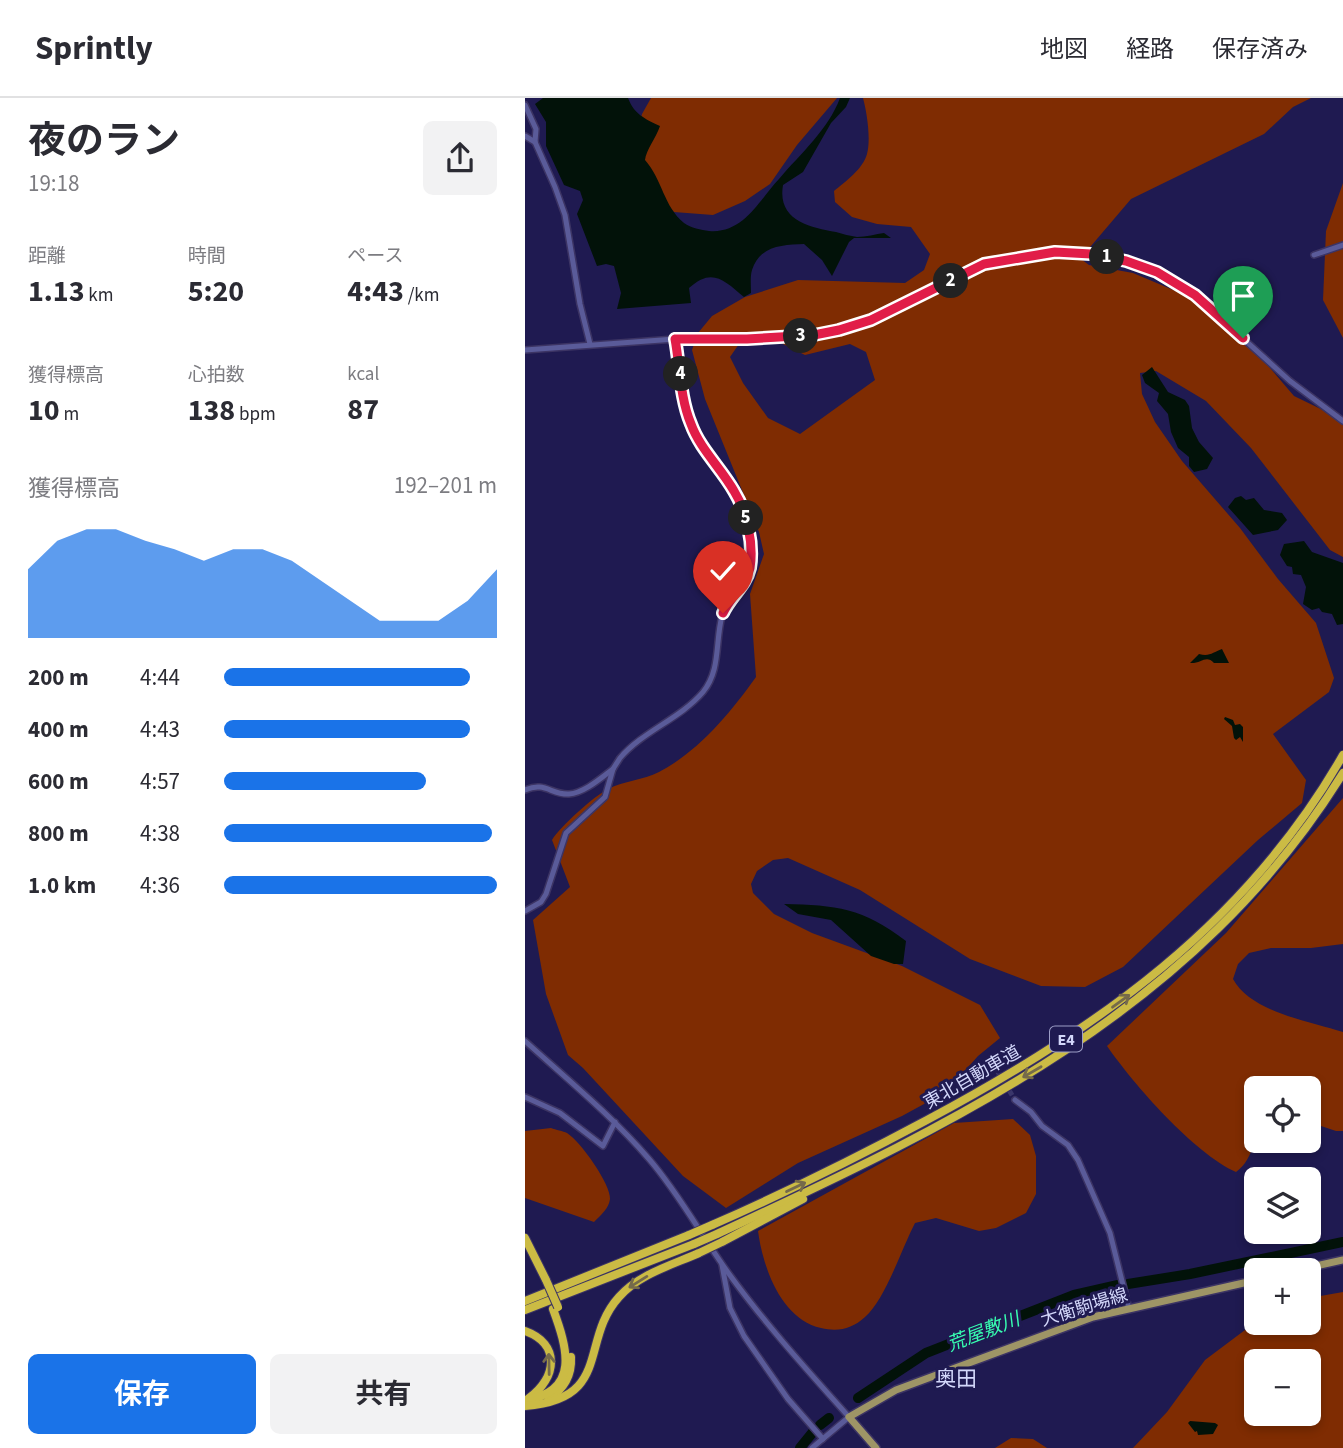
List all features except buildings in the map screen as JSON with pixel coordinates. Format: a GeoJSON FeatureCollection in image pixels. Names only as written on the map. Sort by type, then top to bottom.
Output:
{"type":"FeatureCollection","features":[{"type":"Feature","properties":{"kind":"highway","name":"東北自動車道"},"geometry":{"type":"LineString","coordinates":[[525,1301],[689,1236],[868,1152],[955,1105],[1080,1030],[1136,991],[1191,944],[1256,878],[1313,805],[1343,755]]}},
{"type":"Feature","properties":{"kind":"highway","name":"東北自動車道"},"geometry":{"type":"LineString","coordinates":[[525,1310],[717,1234],[873,1159],[1044,1065],[1116,1017],[1206,942],[1262,884],[1320,810],[1343,773]]}},
{"type":"Feature","properties":{"kind":"highway"},"geometry":{"type":"LineString","coordinates":[[526,1402],[538,1405],[563,1398],[582,1381],[589,1370],[606,1316],[623,1292],[642,1278],[722,1242],[873,1159]]}},
{"type":"Feature","properties":{"kind":"highway"},"geometry":{"type":"LineString","coordinates":[[525,1238],[570,1345],[571,1370],[561,1389],[538,1405]]}},
{"type":"Feature","properties":{"kind":"highway"},"geometry":{"type":"LineString","coordinates":[[525,1247],[544,1281]]}},
{"type":"Feature","properties":{"kind":"highway"},"geometry":{"type":"LineString","coordinates":[[525,1294],[625,1257],[650,1252]]}},
{"type":"Feature","properties":{"kind":"highway"},"geometry":{"type":"LineString","coordinates":[[526,1402],[547,1393],[565,1371],[566,1348],[555,1308]]}},
{"type":"Feature","properties":{"kind":"highway"},"geometry":{"type":"LineString","coordinates":[[525,1331],[539,1338],[551,1361],[547,1380],[526,1402]]}},
{"type":"Feature","properties":{"kind":"main road"},"geometry":{"type":"LineString","coordinates":[[1321,1265],[1343,1260]]}},
{"type":"Feature","properties":{"kind":"main road","name":"大衡駒場線"},"geometry":{"type":"LineString","coordinates":[[849,1418],[896,1390],[1081,1321],[1244,1283]]}},
{"type":"Feature","properties":{"kind":"main road"},"geometry":{"type":"LineString","coordinates":[[849,1418],[876,1448]]}},
{"type":"Feature","properties":{"kind":"street"},"geometry":{"type":"LineString","coordinates":[[525,106],[536,129],[535,142],[565,215],[580,304],[590,344]]}},
{"type":"Feature","properties":{"kind":"street"},"geometry":{"type":"LineString","coordinates":[[525,136],[535,142]]}},
{"type":"Feature","properties":{"kind":"street"},"geometry":{"type":"LineString","coordinates":[[1314,255],[1343,245]]}},
{"type":"Feature","properties":{"kind":"street"},"geometry":{"type":"LineString","coordinates":[[525,350],[675,339],[814,335],[871,320],[984,264],[1055,252],[1091,254],[1126,261],[1157,272],[1195,295],[1290,381],[1343,421]]}},
{"type":"Feature","properties":{"kind":"street"},"geometry":{"type":"LineString","coordinates":[[525,911],[541,902],[566,833],[605,797],[613,769],[624,753],[685,710],[710,682],[717,658],[723,613],[747,579],[751,558],[746,517],[734,491],[700,442],[691,424],[675,339]]}},
{"type":"Feature","properties":{"kind":"street"},"geometry":{"type":"LineString","coordinates":[[525,790],[541,786],[568,794],[585,788],[613,769]]}},
{"type":"Feature","properties":{"kind":"street"},"geometry":{"type":"LineString","coordinates":[[525,1041],[615,1122],[650,1160],[771,1330],[849,1418],[812,1448]]}},
{"type":"Feature","properties":{"kind":"street"},"geometry":{"type":"LineString","coordinates":[[525,1097],[560,1113],[603,1146],[615,1122]]}},
{"type":"Feature","properties":{"kind":"street"},"geometry":{"type":"LineString","coordinates":[[1015,1100],[1031,1112],[1042,1126],[1068,1145],[1078,1160],[1110,1233],[1129,1309]]}},
{"type":"Feature","properties":{"kind":"street"},"geometry":{"type":"LineString","coordinates":[[721,1262],[730,1308],[744,1336],[788,1399],[823,1438]]}},
{"type":"Feature","properties":{"kind":"shaded area"},"geometry":{"type":"Polygon","coordinates":[[[543,98],[628,98],[637,112],[660,126],[645,160],[672,209],[687,225],[709,231],[732,227],[750,214],[821,131],[840,98],[850,98],[846,107],[831,123],[803,172],[783,185],[782,197],[790,214],[806,224],[857,237],[884,233],[891,238],[854,238],[849,242],[832,276],[822,260],[804,244],[780,246],[766,251],[756,262],[751,272],[751,293],[744,297],[724,281],[711,277],[704,278],[689,288],[691,303],[617,309],[621,293],[614,266],[597,266],[577,214],[583,200],[580,191],[564,185],[546,146],[546,122],[535,104],[543,98]]]}},
{"type":"Feature","properties":{"kind":"shaded area"},"geometry":{"type":"Polygon","coordinates":[[[651,98],[837,98],[797,145],[770,184],[745,201],[713,215],[674,212],[649,188],[633,153],[642,114],[651,98]]]}},
{"type":"Feature","properties":{"kind":"shaded area"},"geometry":{"type":"Polygon","coordinates":[[[863,98],[1311,98],[1293,107],[1264,134],[1131,199],[1082,253],[1081,259],[1089,265],[1133,273],[1211,306],[1246,340],[1294,396],[1343,423],[1343,557],[1330,550],[1251,448],[1206,401],[1156,371],[1140,373],[1142,394],[1155,422],[1182,461],[1316,623],[1334,678],[1329,692],[1273,734],[1306,780],[1302,803],[1258,840],[1123,967],[1085,987],[1041,986],[970,959],[860,890],[788,858],[773,860],[757,871],[751,884],[753,893],[774,914],[812,933],[902,966],[980,1005],[1000,1038],[978,1056],[946,1092],[902,1116],[798,1163],[726,1208],[683,1176],[568,1055],[546,994],[533,920],[570,887],[552,840],[562,828],[608,789],[659,772],[687,754],[725,717],[756,677],[750,594],[764,554],[759,532],[705,399],[692,350],[698,333],[712,316],[745,297],[798,280],[905,283],[924,270],[930,254],[911,227],[877,224],[852,217],[835,202],[834,191],[858,170],[867,154],[869,134],[863,98]],[[779,342],[739,344],[730,357],[743,383],[768,418],[800,434],[875,380],[866,352],[850,344],[805,355],[779,342]]]}},
{"type":"Feature","properties":{"kind":"shaded area"},"geometry":{"type":"Polygon","coordinates":[[[1343,183],[1343,338],[1323,300],[1326,231],[1343,183]]]}},
{"type":"Feature","properties":{"kind":"shaded area"},"geometry":{"type":"Polygon","coordinates":[[[1152,367],[1168,392],[1185,400],[1189,406],[1192,428],[1199,442],[1213,458],[1207,469],[1194,472],[1189,466],[1189,457],[1178,448],[1171,432],[1168,414],[1157,401],[1159,393],[1145,383],[1142,375],[1152,367]]]}},
{"type":"Feature","properties":{"kind":"shaded area"},"geometry":{"type":"Polygon","coordinates":[[[1241,496],[1246,500],[1254,498],[1264,510],[1282,513],[1287,520],[1278,530],[1253,535],[1228,507],[1235,498],[1241,496]]]}},
{"type":"Feature","properties":{"kind":"shaded area"},"geometry":{"type":"Polygon","coordinates":[[[1304,541],[1312,552],[1343,563],[1343,624],[1337,625],[1332,614],[1322,612],[1319,608],[1312,610],[1303,604],[1306,587],[1301,575],[1293,574],[1292,567],[1287,566],[1280,555],[1284,544],[1304,541]]]}},
{"type":"Feature","properties":{"kind":"shaded area"},"geometry":{"type":"Polygon","coordinates":[[[1222,649],[1229,663],[1214,663],[1206,659],[1190,663],[1199,654],[1209,655],[1222,649]]]}},
{"type":"Feature","properties":{"kind":"shaded area"},"geometry":{"type":"Polygon","coordinates":[[[1225,717],[1233,720],[1235,725],[1240,724],[1243,727],[1243,742],[1240,737],[1236,740],[1234,738],[1232,726],[1225,717]]]}},
{"type":"Feature","properties":{"kind":"shaded area"},"geometry":{"type":"Polygon","coordinates":[[[1343,798],[1343,944],[1311,948],[1271,948],[1249,953],[1238,964],[1233,979],[1241,990],[1266,1007],[1343,1032],[1343,1131],[1321,1126],[1321,1076],[1244,1076],[1244,1153],[1250,1153],[1244,1165],[1236,1172],[1202,1150],[1184,1134],[1149,1098],[1107,1046],[1226,933],[1343,798]]]}},
{"type":"Feature","properties":{"kind":"shaded area"},"geometry":{"type":"Polygon","coordinates":[[[784,904],[834,907],[876,921],[906,941],[903,964],[894,964],[871,956],[831,920],[798,914],[784,904]]]}},
{"type":"Feature","properties":{"kind":"shaded area"},"geometry":{"type":"Polygon","coordinates":[[[1013,1119],[1030,1135],[1036,1156],[1036,1194],[1026,1213],[996,1228],[979,1231],[936,1218],[915,1223],[879,1299],[865,1317],[850,1327],[833,1330],[807,1323],[785,1303],[776,1290],[764,1260],[758,1231],[954,1123],[1013,1119]]]}},
{"type":"Feature","properties":{"kind":"shaded area"},"geometry":{"type":"Polygon","coordinates":[[[551,1128],[573,1138],[594,1163],[606,1183],[610,1199],[594,1222],[525,1198],[525,1131],[551,1128]]]}},
{"type":"Feature","properties":{"kind":"shaded area"},"geometry":{"type":"Polygon","coordinates":[[[1343,1292],[1343,1448],[1133,1448],[1167,1412],[1205,1360],[1244,1331],[1244,1335],[1321,1335],[1321,1296],[1343,1292]]]}},
{"type":"Feature","properties":{"kind":"shaded area"},"geometry":{"type":"Polygon","coordinates":[[[1190,1421],[1218,1425],[1213,1434],[1198,1435],[1188,1423],[1190,1421]]]}},
{"type":"Feature","properties":{"kind":"shaded area"},"geometry":{"type":"Polygon","coordinates":[[[1011,1438],[1033,1439],[1047,1448],[995,1448],[1011,1438]]]}},
{"type":"Feature","properties":{"kind":"waterway","name":"荒屋敷川"},"geometry":{"type":"LineString","coordinates":[[1128,1284],[1343,1242]]}},
{"type":"Feature","properties":{"kind":"waterway","name":"荒屋敷川"},"geometry":{"type":"LineString","coordinates":[[858,1398],[926,1353],[1074,1295],[1118,1285]]}},
{"type":"Feature","properties":{"kind":"waterway","name":"荒屋敷川"},"geometry":{"type":"LineString","coordinates":[[820,1425],[829,1418]]}},
{"type":"Feature","properties":{"kind":"waterway","name":"荒屋敷川"},"geometry":{"type":"LineString","coordinates":[[800,1448],[813,1432]]}},
{"type":"Feature","properties":{"kind":"tunnel"},"geometry":{"type":"LineString","coordinates":[[990,1059],[1015,1100]]}},
{"type":"Feature","properties":{"kind":"district","name":"奥田"},"geometry":{"type":"Point","coordinates":[956,1379]}},
{"type":"Feature","properties":{"kind":"route"},"geometry":{"type":"LineString","coordinates":[[723,613],[747,579],[751,558],[746,517],[734,491],[700,442],[691,424],[675,339],[747,339],[814,335],[839,330],[871,320],[984,264],[1055,252],[1091,254],[1126,261],[1157,272],[1195,295],[1243,338]]}}]}
